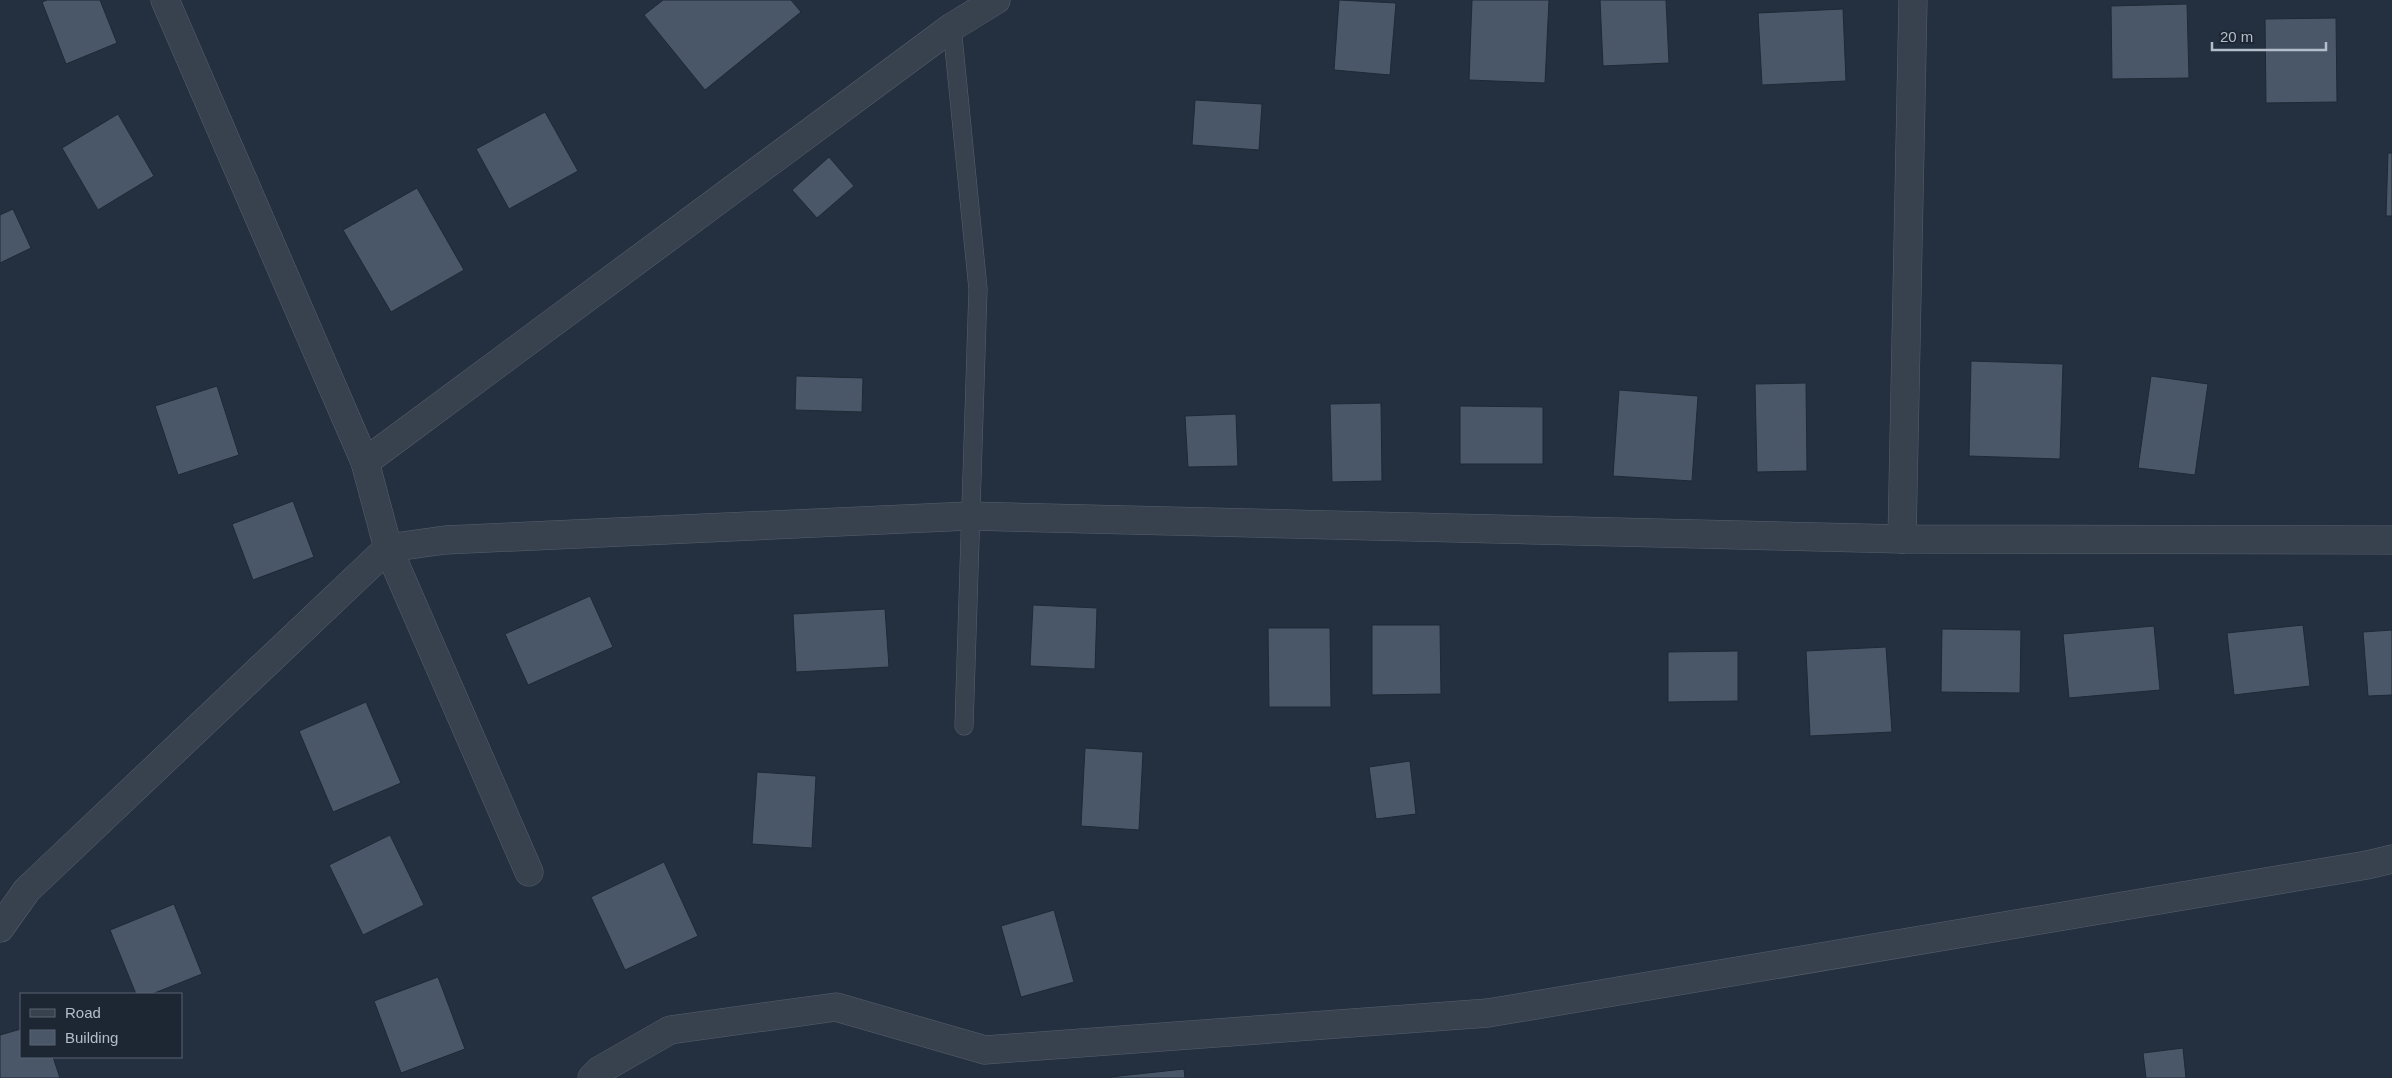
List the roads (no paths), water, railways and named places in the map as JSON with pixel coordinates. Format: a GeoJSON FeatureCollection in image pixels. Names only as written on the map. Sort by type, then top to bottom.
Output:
{"type":"FeatureCollection","features":[{"type":"Feature","properties":{"kind":"street"},"geometry":{"type":"LineString","coordinates":[[165,0],[365,462],[388,548],[529,872]]}},
{"type":"Feature","properties":{"kind":"street"},"geometry":{"type":"LineString","coordinates":[[365,462],[952,27],[996,0]]}},
{"type":"Feature","properties":{"kind":"street"},"geometry":{"type":"LineString","coordinates":[[1902,539],[1913,0]]}},
{"type":"Feature","properties":{"kind":"street"},"geometry":{"type":"LineString","coordinates":[[0,928],[27,890],[388,548],[445,540],[970,516],[1902,539],[2392,540]]}},
{"type":"Feature","properties":{"kind":"street"},"geometry":{"type":"LineString","coordinates":[[592,1078],[600,1070],[670,1030],[836,1006],[985,1050],[1488,1012],[2348,869],[2392,859]]}},
{"type":"Feature","properties":{"kind":"lane"},"geometry":{"type":"LineString","coordinates":[[952,27],[978,289],[964,726]]}}]}
